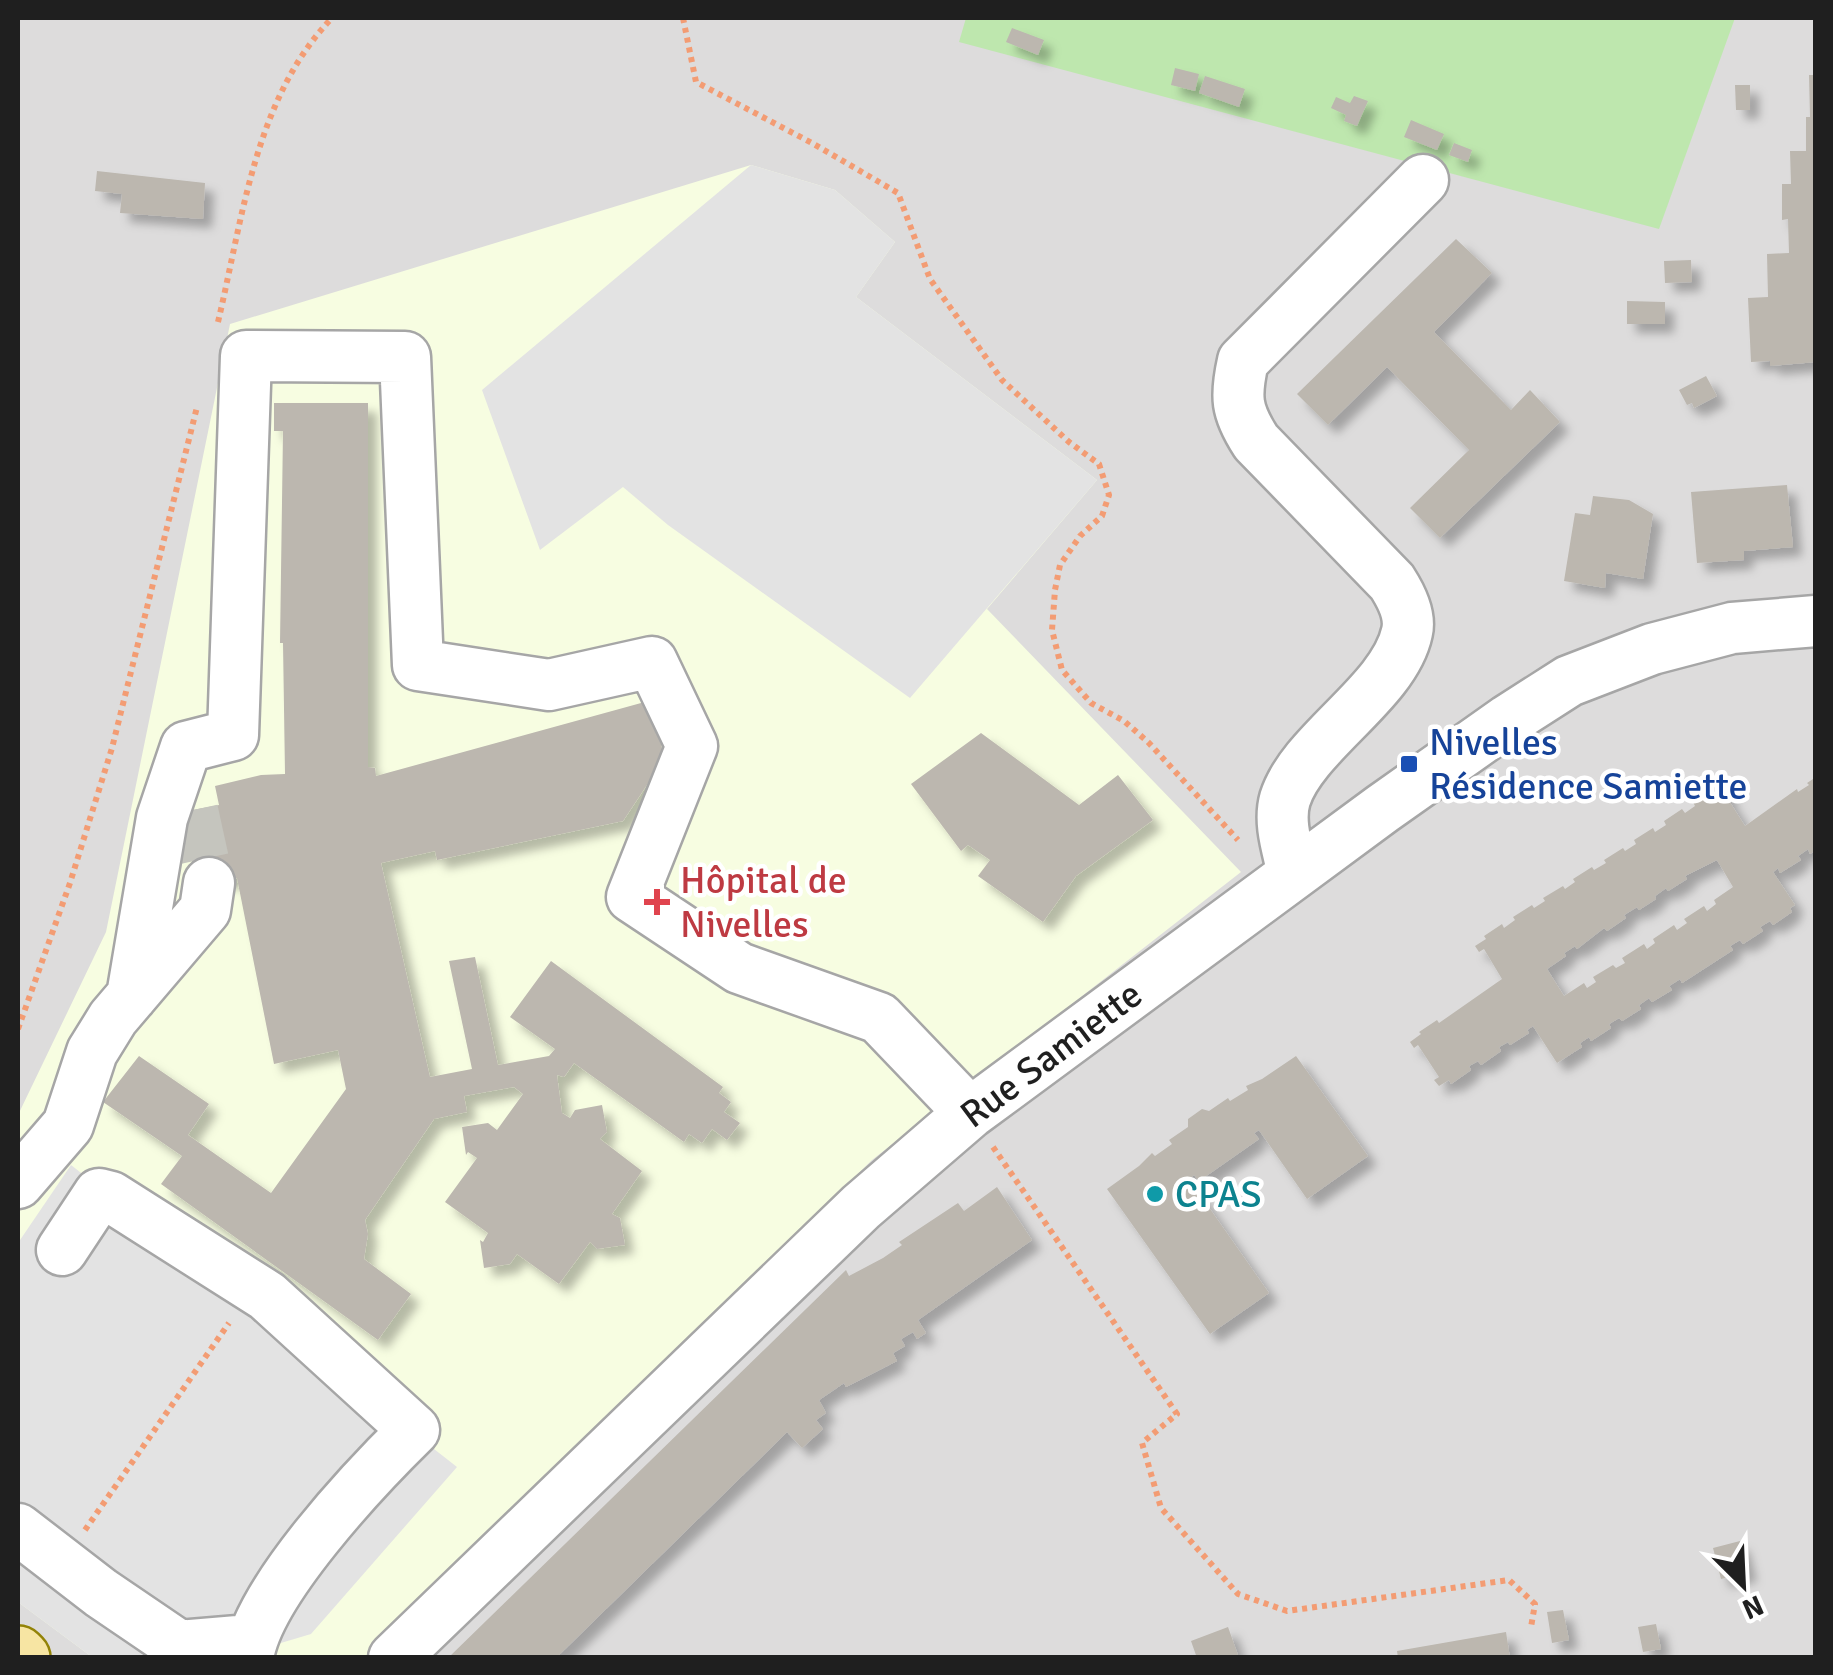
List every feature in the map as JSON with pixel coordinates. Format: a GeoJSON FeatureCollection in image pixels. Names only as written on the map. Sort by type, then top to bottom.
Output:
{"type":"FeatureCollection","features":[{"type":"Feature","properties":{"kind":"street"},"geometry":{"type":"LineString","coordinates":[[1286,879],[1282,816],[1286,795],[1300,773],[1396,662],[1408,629],[1403,599],[1392,582],[1256,442],[1243,421],[1236,393],[1243,361],[1423,180]]}},
{"type":"Feature","properties":{"kind":"street"},"geometry":{"type":"LineString","coordinates":[[186,747],[233,735],[246,356],[405,356],[418,665],[549,684],[652,662],[692,746],[632,898],[739,968],[879,1018],[970,1113]]}},
{"type":"Feature","properties":{"kind":"street","name":"Rue Samiette"},"geometry":{"type":"LineString","coordinates":[[394,1658],[861,1207],[970,1113],[1451,758],[1569,682],[1652,650],[1732,628],[1816,621]]}},
{"type":"Feature","properties":{"kind":"street"},"geometry":{"type":"LineString","coordinates":[[186,747],[193,810]]}},
{"type":"Feature","properties":{"kind":"street"},"geometry":{"type":"LineString","coordinates":[[132,998],[162,818],[186,747]]}},
{"type":"Feature","properties":{"kind":"street"},"geometry":{"type":"LineString","coordinates":[[18,1183],[68,1124],[92,1052],[114,1018],[205,910],[210,883]]}},
{"type":"Feature","properties":{"kind":"street"},"geometry":{"type":"LineString","coordinates":[[18,1530],[179,1646],[249,1649],[274,1592],[369,1474],[414,1430],[256,1289],[111,1197],[99,1194],[62,1250]]}},
{"type":"Feature","properties":{"kind":"path"},"geometry":{"type":"LineString","coordinates":[[216,330],[264,130],[297,59],[332,18]]}},
{"type":"Feature","properties":{"kind":"path"},"geometry":{"type":"LineString","coordinates":[[684,18],[696,82],[898,193],[930,278],[1002,380],[1069,442],[1099,464],[1109,495],[1102,516],[1080,536],[1060,565],[1055,590],[1052,630],[1062,670],[1091,703],[1124,721],[1148,742],[1286,879]]}},
{"type":"Feature","properties":{"kind":"path"},"geometry":{"type":"LineString","coordinates":[[18,1029],[112,748],[202,388]]}},
{"type":"Feature","properties":{"kind":"path"},"geometry":{"type":"LineString","coordinates":[[970,1113],[1178,1414],[1142,1442],[1161,1508],[1238,1594],[1287,1611],[1509,1580],[1536,1604],[1530,1627]]}},
{"type":"Feature","properties":{"kind":"path"},"geometry":{"type":"LineString","coordinates":[[62,1563],[205,1354],[256,1289]]}},
{"type":"Feature","properties":{"kind":"shaded area"},"geometry":{"type":"Polygon","coordinates":[[[18,18],[1815,18],[1815,1657],[52,1658],[18,1632],[18,18]]]}},
{"type":"Feature","properties":{"kind":"shaded area","name":"Hôpital de Nivelles"},"geometry":{"type":"Polygon","coordinates":[[[751,165],[835,190],[895,242],[856,297],[1097,480],[987,609],[1241,872],[872,1160],[370,1657],[92,1657],[18,1602],[18,1115],[106,932],[230,324],[751,165]]]}},
{"type":"Feature","properties":{"kind":"shaded area"},"geometry":{"type":"Polygon","coordinates":[[[751,165],[835,190],[895,242],[856,297],[1097,480],[910,698],[668,525],[623,487],[540,550],[482,390],[751,165]]]}},
{"type":"Feature","properties":{"kind":"shaded area"},"geometry":{"type":"Polygon","coordinates":[[[71,1165],[457,1467],[311,1634],[234,1657],[92,1657],[18,1602],[18,1243],[71,1165]]]}},
{"type":"Feature","properties":{"kind":"green space"},"geometry":{"type":"Polygon","coordinates":[[[966,18],[1735,18],[1659,229],[959,42],[966,18]]]}},
{"type":"Feature","properties":{"kind":"building"},"geometry":{"type":"Polygon","coordinates":[[[1012,28],[1044,40],[1038,55],[1006,42],[1012,28]]]}},
{"type":"Feature","properties":{"kind":"building"},"geometry":{"type":"Polygon","coordinates":[[[1175,68],[1199,74],[1195,91],[1171,85],[1175,68]]]}},
{"type":"Feature","properties":{"kind":"building"},"geometry":{"type":"Polygon","coordinates":[[[1809,75],[1816,75],[1816,362],[1770,366],[1770,361],[1751,362],[1748,298],[1768,297],[1767,254],[1789,253],[1788,219],[1782,220],[1782,184],[1791,184],[1790,151],[1806,151],[1809,75]]]}},
{"type":"Feature","properties":{"kind":"building"},"geometry":{"type":"Polygon","coordinates":[[[1205,76],[1245,89],[1239,107],[1199,93],[1205,76]]]}},
{"type":"Feature","properties":{"kind":"building"},"geometry":{"type":"Polygon","coordinates":[[[1735,85],[1750,85],[1750,110],[1736,110],[1735,85]]]}},
{"type":"Feature","properties":{"kind":"building"},"geometry":{"type":"Polygon","coordinates":[[[1354,96],[1368,101],[1357,126],[1344,121],[1346,115],[1331,108],[1336,97],[1350,103],[1354,96]]]}},
{"type":"Feature","properties":{"kind":"building"},"geometry":{"type":"Polygon","coordinates":[[[1411,120],[1444,134],[1437,150],[1404,137],[1411,120]]]}},
{"type":"Feature","properties":{"kind":"building"},"geometry":{"type":"Polygon","coordinates":[[[1454,143],[1472,150],[1468,162],[1449,155],[1454,143]]]}},
{"type":"Feature","properties":{"kind":"building"},"geometry":{"type":"Polygon","coordinates":[[[97,171],[205,183],[203,219],[120,213],[122,194],[95,191],[97,171]]]}},
{"type":"Feature","properties":{"kind":"building"},"geometry":{"type":"Polygon","coordinates":[[[1456,239],[1492,273],[1434,332],[1511,410],[1530,390],[1560,422],[1440,538],[1410,508],[1469,450],[1387,367],[1328,425],[1297,394],[1456,239]]]}},
{"type":"Feature","properties":{"kind":"building"},"geometry":{"type":"Polygon","coordinates":[[[1691,260],[1692,282],[1665,283],[1664,261],[1691,260]]]}},
{"type":"Feature","properties":{"kind":"building"},"geometry":{"type":"Polygon","coordinates":[[[1627,301],[1665,302],[1665,324],[1627,324],[1627,301]]]}},
{"type":"Feature","properties":{"kind":"building"},"geometry":{"type":"Polygon","coordinates":[[[1706,376],[1717,396],[1694,408],[1692,403],[1687,405],[1679,390],[1706,376]]]}},
{"type":"Feature","properties":{"kind":"building"},"geometry":{"type":"Polygon","coordinates":[[[274,403],[368,403],[368,767],[375,768],[376,776],[652,700],[664,759],[623,821],[437,860],[435,851],[381,863],[430,1077],[472,1069],[449,961],[475,957],[498,1065],[549,1056],[555,1049],[510,1017],[551,961],[723,1087],[719,1093],[731,1102],[724,1112],[740,1123],[727,1140],[712,1129],[702,1143],[689,1134],[684,1142],[574,1063],[564,1077],[557,1075],[562,1113],[570,1118],[575,1110],[602,1105],[607,1132],[600,1139],[642,1171],[612,1214],[620,1218],[625,1245],[597,1249],[590,1242],[559,1284],[517,1254],[510,1264],[484,1268],[480,1240],[483,1242],[488,1233],[445,1202],[477,1158],[468,1152],[466,1155],[462,1127],[488,1123],[497,1130],[523,1094],[514,1087],[464,1096],[467,1112],[434,1119],[365,1220],[368,1234],[364,1259],[411,1294],[378,1340],[161,1184],[182,1156],[103,1102],[139,1056],[209,1104],[188,1135],[271,1193],[346,1089],[338,1050],[274,1064],[237,878],[197,885],[182,812],[219,805],[215,786],[261,775],[285,774],[280,643],[283,431],[274,431],[274,403]]]}},
{"type":"Feature","properties":{"kind":"building"},"geometry":{"type":"Polygon","coordinates":[[[1787,485],[1793,547],[1744,551],[1744,560],[1697,563],[1691,492],[1787,485]]]}},
{"type":"Feature","properties":{"kind":"building"},"geometry":{"type":"Polygon","coordinates":[[[1593,496],[1629,500],[1653,514],[1643,579],[1606,573],[1605,588],[1564,581],[1575,513],[1590,515],[1593,496]]]}},
{"type":"Feature","properties":{"kind":"building"},"geometry":{"type":"Polygon","coordinates":[[[981,733],[1079,805],[1118,775],[1153,820],[1076,876],[1043,922],[978,876],[990,860],[968,845],[961,851],[911,784],[981,733]]]}},
{"type":"Feature","properties":{"kind":"building"},"geometry":{"type":"Polygon","coordinates":[[[1816,777],[1816,850],[1810,854],[1808,849],[1798,856],[1801,860],[1780,873],[1778,868],[1773,872],[1795,905],[1790,908],[1792,912],[1773,925],[1770,921],[1760,927],[1763,931],[1743,944],[1740,940],[1730,946],[1733,950],[1682,983],[1680,979],[1669,986],[1672,990],[1652,1002],[1649,998],[1639,1005],[1641,1009],[1609,1024],[1611,1028],[1591,1041],[1589,1037],[1580,1043],[1582,1047],[1557,1063],[1533,1026],[1510,1045],[1508,1042],[1499,1047],[1501,1051],[1481,1065],[1478,1061],[1469,1066],[1471,1070],[1451,1084],[1449,1080],[1439,1086],[1434,1080],[1439,1077],[1418,1045],[1414,1048],[1410,1042],[1419,1032],[1437,1020],[1439,1023],[1502,979],[1484,949],[1479,952],[1475,946],[1486,939],[1484,936],[1502,924],[1504,928],[1515,920],[1513,917],[1532,905],[1534,908],[1563,886],[1565,889],[1575,882],[1573,879],[1606,863],[1604,860],[1623,848],[1625,851],[1636,844],[1634,840],[1653,828],[1655,832],[1666,825],[1664,821],[1682,809],[1685,813],[1695,806],[1693,802],[1712,790],[1714,794],[1726,786],[1726,796],[1745,826],[1816,777]],[[1717,860],[1685,876],[1687,879],[1668,891],[1666,888],[1639,910],[1637,907],[1624,915],[1626,918],[1607,931],[1604,928],[1577,949],[1575,946],[1564,953],[1566,956],[1547,969],[1564,996],[1584,983],[1587,988],[1596,982],[1593,977],[1625,963],[1622,958],[1644,944],[1647,949],[1655,943],[1653,939],[1674,925],[1677,930],[1687,923],[1684,919],[1704,906],[1707,911],[1716,904],[1714,900],[1733,887],[1717,860]]]}},
{"type":"Feature","properties":{"kind":"building","name":"CPAS"},"geometry":{"type":"Polygon","coordinates":[[[1296,1056],[1368,1156],[1307,1199],[1259,1130],[1254,1133],[1259,1139],[1199,1181],[1194,1175],[1189,1179],[1269,1293],[1210,1334],[1107,1189],[1152,1153],[1155,1156],[1172,1144],[1169,1140],[1188,1127],[1188,1119],[1202,1109],[1209,1111],[1228,1098],[1230,1101],[1248,1090],[1246,1086],[1296,1056]]]}},
{"type":"Feature","properties":{"kind":"building"},"geometry":{"type":"Polygon","coordinates":[[[997,1187],[1032,1240],[918,1320],[926,1333],[917,1339],[913,1332],[901,1339],[905,1346],[893,1353],[897,1361],[846,1387],[844,1383],[819,1400],[826,1413],[816,1420],[823,1429],[802,1448],[787,1432],[556,1658],[448,1658],[846,1270],[849,1276],[883,1258],[902,1245],[899,1242],[958,1203],[964,1211],[997,1187]]]}},
{"type":"Feature","properties":{"kind":"building"},"geometry":{"type":"Polygon","coordinates":[[[1740,1541],[1748,1573],[1721,1579],[1713,1548],[1740,1541]]]}},
{"type":"Feature","properties":{"kind":"building"},"geometry":{"type":"Polygon","coordinates":[[[1563,1610],[1569,1640],[1552,1643],[1547,1612],[1563,1610]]]}},
{"type":"Feature","properties":{"kind":"building"},"geometry":{"type":"Polygon","coordinates":[[[1656,1624],[1661,1649],[1643,1652],[1638,1627],[1656,1624]]]}},
{"type":"Feature","properties":{"kind":"building"},"geometry":{"type":"Polygon","coordinates":[[[1228,1627],[1239,1658],[1197,1658],[1191,1641],[1228,1627]]]}},
{"type":"Feature","properties":{"kind":"building"},"geometry":{"type":"Polygon","coordinates":[[[1506,1632],[1510,1658],[1398,1658],[1397,1651],[1506,1632]]]}},
{"type":"Feature","properties":{"kind":"tunnel"},"geometry":{"type":"LineString","coordinates":[[193,810],[209,883]]}},
{"type":"Feature","properties":{"kind":"place","name":"Nivelles Résidence Samiette"},"geometry":{"type":"Point","coordinates":[1409,764]}},
{"type":"Feature","properties":{"kind":"place","name":"Hôpital de Nivelles"},"geometry":{"type":"Point","coordinates":[657,902]}},
{"type":"Feature","properties":{"kind":"place","name":"CPAS"},"geometry":{"type":"Point","coordinates":[1155,1194]}}]}
